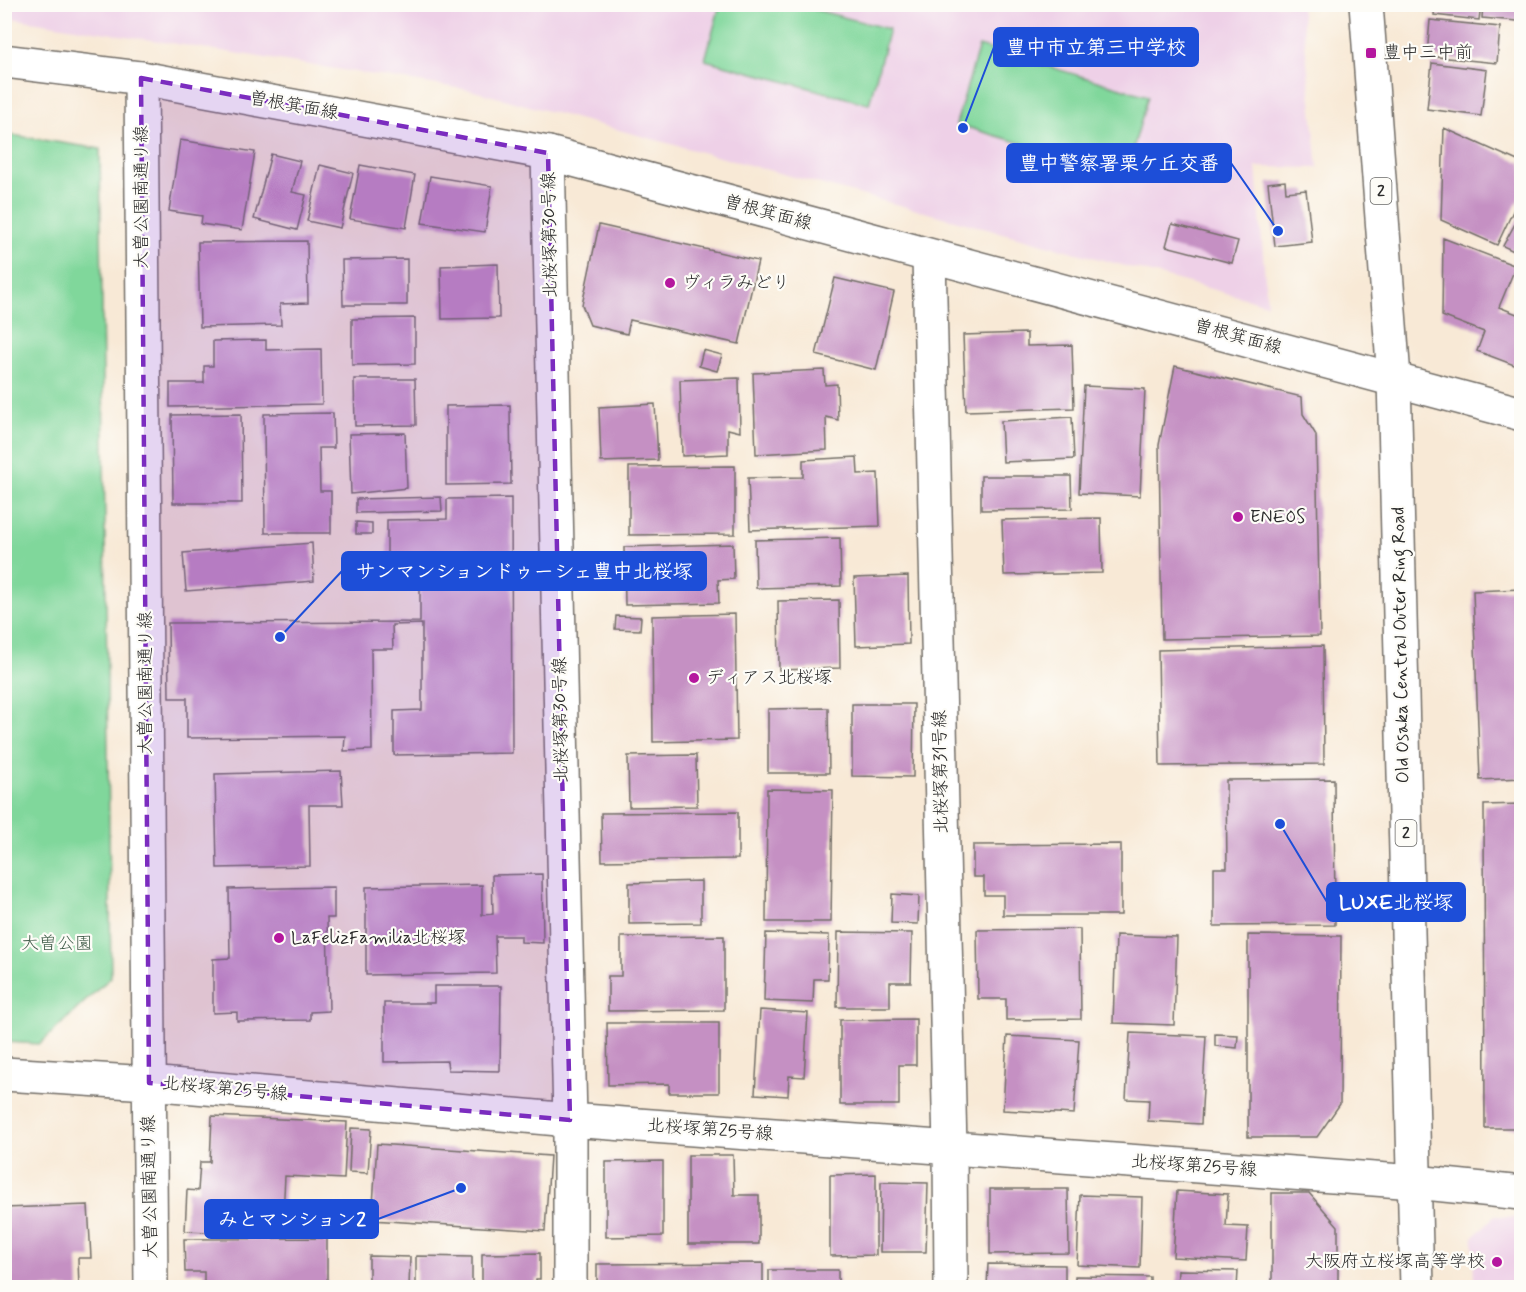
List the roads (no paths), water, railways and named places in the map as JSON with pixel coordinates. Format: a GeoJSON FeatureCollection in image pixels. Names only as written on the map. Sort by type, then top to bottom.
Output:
{"type":"FeatureCollection","features":[{"type":"Feature","properties":{"kind":"street","name":"Old Osaka Central Outer Ring Road"},"geometry":{"type":"LineString","coordinates":[[1366,4],[1395,378],[1417,1287]]}},
{"type":"Feature","properties":{"kind":"street","name":"曽根箕面線"},"geometry":{"type":"LineString","coordinates":[[4,61],[141,78],[548,153],[929,257],[1395,378],[1521,414]]}},
{"type":"Feature","properties":{"kind":"street","name":"大曽公園南通り線"},"geometry":{"type":"LineString","coordinates":[[141,78],[151,1287]]}},
{"type":"Feature","properties":{"kind":"street","name":"北桜塚第30号線"},"geometry":{"type":"LineString","coordinates":[[548,153],[570,1120],[570,1287]]}},
{"type":"Feature","properties":{"kind":"street","name":"北桜塚第31号線"},"geometry":{"type":"LineString","coordinates":[[929,257],[950,1148],[951,1287]]}},
{"type":"Feature","properties":{"kind":"street","name":"北桜塚第25号線"},"geometry":{"type":"LineString","coordinates":[[4,1074],[149,1083],[570,1120],[1415,1182],[1521,1193]]}},
{"type":"Feature","properties":{"kind":"place","name":"豊中三中前"},"geometry":{"type":"Point","coordinates":[1371,53]}},
{"type":"Feature","properties":{"kind":"place","name":"豊中市立第三中学校"},"geometry":{"type":"Point","coordinates":[963,128]}},
{"type":"Feature","properties":{"kind":"place","name":"豊中警察署栗ケ丘交番"},"geometry":{"type":"Point","coordinates":[1278,231]}},
{"type":"Feature","properties":{"kind":"place","name":"ヴィラみどり"},"geometry":{"type":"Point","coordinates":[670,283]}},
{"type":"Feature","properties":{"kind":"place","name":"ENEOS"},"geometry":{"type":"Point","coordinates":[1238,517]}},
{"type":"Feature","properties":{"kind":"place","name":"サンマンションドゥーシェ豊中北桜塚"},"geometry":{"type":"Point","coordinates":[280,637]}},
{"type":"Feature","properties":{"kind":"place","name":"ディアス北桜塚"},"geometry":{"type":"Point","coordinates":[694,678]}},
{"type":"Feature","properties":{"kind":"place","name":"LUXE北桜塚"},"geometry":{"type":"Point","coordinates":[1280,824]}},
{"type":"Feature","properties":{"kind":"place","name":"LaFelizFamilia北桜塚"},"geometry":{"type":"Point","coordinates":[279,938]}},
{"type":"Feature","properties":{"kind":"place","name":"みとマンション2"},"geometry":{"type":"Point","coordinates":[461,1188]}},
{"type":"Feature","properties":{"kind":"place","name":"大阪府立桜塚高等学校"},"geometry":{"type":"Point","coordinates":[1497,1262]}},
{"type":"Feature","properties":{"kind":"park label","name":"大曽公園"},"geometry":{"type":"Point","coordinates":[57,944]}}]}
